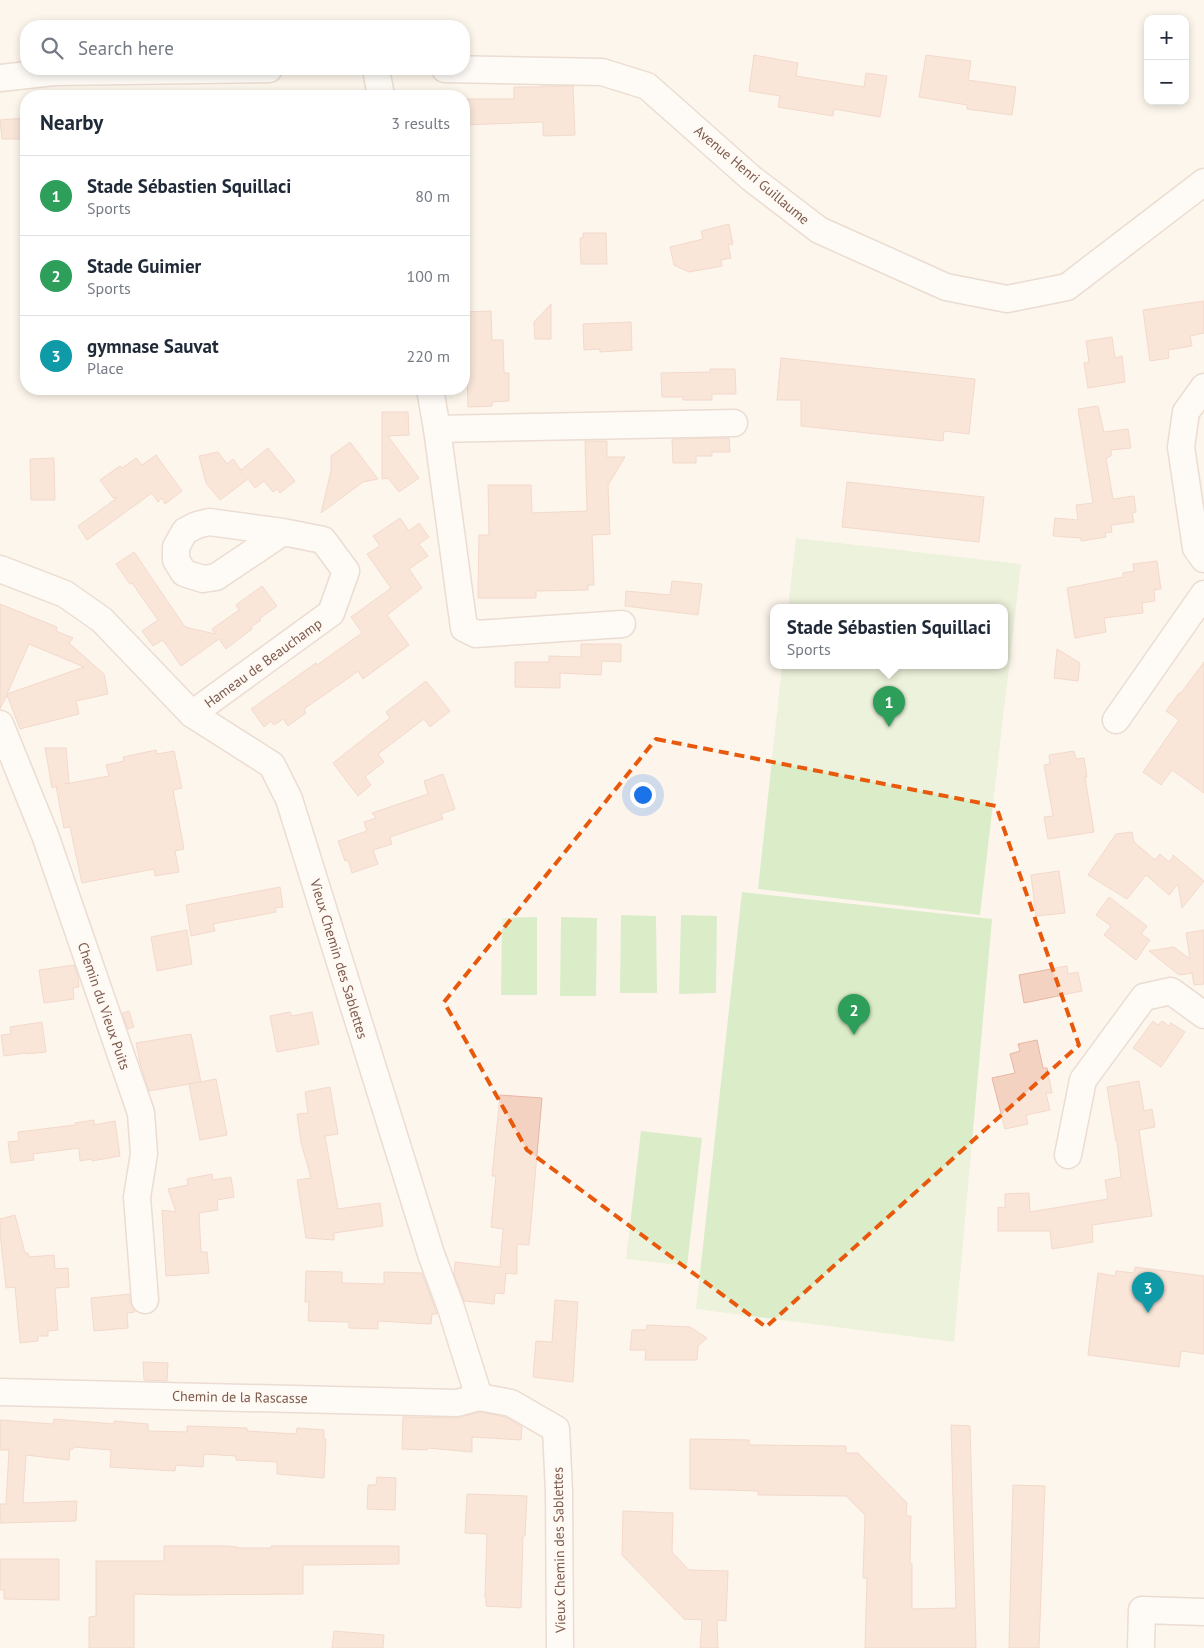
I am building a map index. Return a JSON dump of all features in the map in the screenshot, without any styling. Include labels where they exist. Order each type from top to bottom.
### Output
[{"type":"street","name":"Avenue Henri Guillaume","points":[[470,69],[602,72],[647,86],[751,178],[819,230],[946,287],[1007,299],[1067,287],[1204,182]]},
{"type":"street","points":[[0,78],[27,75]]},
{"type":"street","points":[[377,75],[380,90]]},
{"type":"street","points":[[1204,387],[1186,412],[1181,447],[1196,548],[1204,559]]},
{"type":"street","points":[[431,395],[464,628],[476,634],[622,624]]},
{"type":"street","points":[[436,429],[734,422]]},
{"type":"street","name":"Hameau de Beauchamp","points":[[192,714],[331,613],[346,571],[323,540],[284,532]]},
{"type":"street","name":"Vieux Chemin des Sablettes","points":[[0,569],[65,594],[102,620],[192,714],[272,765],[289,799],[431,1254],[451,1308],[479,1397],[511,1403],[556,1440],[559,1491],[560,1648]]},
{"type":"street","points":[[1116,720],[1204,594]]},
{"type":"street","name":"Chemin du Vieux Puits","points":[[0,724],[45,835],[141,1113],[144,1154],[137,1197],[145,1300]]},
{"type":"street","points":[[1068,1155],[1083,1080],[1144,997],[1171,991],[1204,1015]]},
{"type":"street","name":"Chemin de la Rascasse","points":[[0,1392],[457,1403],[479,1397]]},
{"type":"street","points":[[1141,1648],[1142,1610],[1204,1612]]},
{"type":"highlighted area","points":[[656,739],[996,806],[1079,1045],[766,1327],[527,1150],[444,1002]]},
{"type":"green space","points":[[796,538],[1021,564],[980,915],[758,889],[782,669],[1008,669],[1008,604],[788,604]]},
{"type":"green space","points":[[742,892],[992,919],[954,1342],[696,1309]]},
{"type":"green space","points":[[621,915],[656,916],[657,993],[620,993]]},
{"type":"green space","points":[[681,915],[717,916],[716,993],[679,994]]},
{"type":"green space","points":[[537,917],[537,995],[501,995],[502,918]]},
{"type":"green space","points":[[561,917],[597,918],[596,996],[560,996]]},
{"type":"green space","points":[[641,1131],[702,1138],[687,1266],[626,1259]]},
{"type":"building","points":[[754,55],[798,63],[796,76],[864,87],[866,73],[887,76],[880,117],[834,109],[833,116],[778,107],[780,96],[749,91]]},
{"type":"building","points":[[926,55],[971,61],[968,80],[1016,87],[1012,115],[967,109],[967,105],[919,97]]},
{"type":"building","points":[[573,86],[575,135],[543,136],[543,122],[470,125],[470,99],[514,99],[514,87]]},
{"type":"building","points":[[20,118],[20,139],[2,139],[0,120]]},
{"type":"building","points":[[729,224],[733,244],[728,245],[731,258],[721,260],[722,266],[689,272],[674,265],[670,247],[703,239],[701,231]]},
{"type":"building","points":[[583,233],[606,233],[607,264],[581,264],[580,238],[583,238]]},
{"type":"building","points":[[1204,301],[1204,333],[1190,336],[1192,346],[1168,350],[1169,358],[1150,361],[1143,310]]},
{"type":"building","points":[[551,304],[551,339],[535,339],[534,322]]},
{"type":"building","points":[[491,311],[492,340],[503,340],[504,373],[509,373],[509,401],[492,402],[492,406],[468,407],[468,395],[470,395],[470,312]]},
{"type":"building","points":[[631,322],[632,350],[600,352],[600,349],[584,350],[583,324]]},
{"type":"building","points":[[1112,337],[1115,358],[1122,356],[1125,382],[1088,388],[1084,363],[1089,362],[1086,341]]},
{"type":"building","points":[[781,358],[975,379],[969,434],[944,431],[943,441],[801,426],[801,400],[777,400]]},
{"type":"building","points":[[710,369],[735,369],[736,394],[712,394],[712,400],[683,400],[683,397],[662,397],[661,373],[710,372]]},
{"type":"building","points":[[1098,406],[1104,432],[1128,429],[1131,448],[1111,450],[1111,456],[1106,458],[1113,499],[1134,496],[1136,512],[1132,513],[1134,522],[1111,525],[1112,532],[1105,533],[1106,537],[1081,541],[1081,538],[1053,536],[1055,518],[1078,520],[1076,505],[1093,503],[1078,409]]},
{"type":"building","points":[[382,412],[408,412],[409,435],[388,436],[419,478],[399,492],[388,478],[382,479]]},
{"type":"building","points":[[729,438],[730,452],[712,452],[712,456],[696,456],[696,463],[673,463],[672,439]]},
{"type":"building","points":[[585,441],[607,441],[607,457],[625,457],[608,485],[610,534],[592,535],[594,585],[588,585],[588,590],[536,591],[536,598],[478,598],[479,535],[489,535],[488,485],[531,485],[532,513],[587,511]]},
{"type":"building","points":[[350,442],[378,479],[363,482],[321,513],[331,471],[331,456]]},
{"type":"building","points":[[268,448],[295,481],[280,493],[277,489],[273,492],[264,481],[255,488],[248,479],[220,500],[206,483],[199,456],[218,452],[227,464],[233,459],[241,470]]},
{"type":"building","points":[[156,455],[182,491],[165,504],[162,498],[158,502],[152,493],[87,540],[78,526],[117,498],[113,498],[100,480],[120,466],[122,468],[136,458],[142,465]]},
{"type":"building","points":[[54,458],[55,500],[31,500],[30,459]]},
{"type":"building","points":[[847,482],[984,497],[979,542],[842,527]]},
{"type":"building","points":[[400,518],[409,531],[419,523],[429,537],[419,544],[428,556],[409,569],[422,588],[387,615],[409,645],[363,679],[358,671],[304,709],[306,713],[288,726],[283,719],[274,725],[271,721],[264,727],[251,709],[362,633],[351,617],[391,588],[367,554],[380,546],[373,536]]},
{"type":"building","points":[[134,552],[185,627],[215,634],[212,629],[239,610],[236,605],[262,586],[277,606],[259,619],[261,620],[251,627],[252,629],[226,649],[219,639],[181,666],[163,640],[153,646],[142,631],[158,620],[116,564]]},
{"type":"building","points":[[1157,561],[1161,589],[1154,590],[1155,601],[1142,603],[1143,613],[1104,618],[1106,632],[1075,638],[1067,588],[1123,577],[1123,573],[1134,571],[1133,564]]},
{"type":"building","points":[[672,581],[702,584],[698,615],[625,606],[626,591],[670,595]]},
{"type":"building","points":[[0,604],[57,627],[56,631],[73,638],[69,643],[104,674],[108,694],[76,701],[79,714],[20,729],[7,695],[0,709]],"holes":[[[29,644],[84,667],[7,694]]]},
{"type":"building","points":[[581,644],[621,644],[621,662],[602,661],[601,675],[560,673],[560,688],[515,687],[515,662],[549,662],[549,656],[581,657]]},
{"type":"building","points":[[1057,649],[1080,663],[1078,681],[1054,678]]},
{"type":"building","points":[[1204,662],[1204,793],[1172,770],[1161,785],[1143,772],[1179,720],[1166,711]]},
{"type":"building","points":[[426,681],[450,711],[430,727],[424,719],[378,754],[384,762],[365,777],[371,785],[358,796],[333,763],[390,718],[386,712]]},
{"type":"building","points":[[45,748],[66,748],[69,783],[65,784],[109,776],[106,765],[124,761],[123,757],[156,750],[157,754],[174,751],[182,788],[173,790],[184,849],[175,851],[179,872],[155,876],[154,869],[82,883],[70,827],[64,828],[56,786],[52,788]]},
{"type":"building","points":[[1074,751],[1076,759],[1084,758],[1087,777],[1085,777],[1094,832],[1048,839],[1044,817],[1053,816],[1044,765],[1050,764],[1049,755]]},
{"type":"building","points":[[443,774],[455,809],[441,814],[443,819],[390,837],[392,844],[373,850],[378,864],[352,873],[348,860],[345,861],[338,841],[367,831],[364,822],[376,818],[372,813],[428,794],[424,781]]},
{"type":"building","points":[[1132,832],[1134,842],[1155,860],[1160,854],[1169,862],[1173,855],[1204,881],[1182,908],[1178,884],[1169,895],[1146,875],[1127,899],[1088,875],[1116,834]]},
{"type":"building","points":[[1059,871],[1065,913],[1036,916],[1031,875]]},
{"type":"building","points":[[280,887],[283,907],[275,908],[276,912],[213,924],[215,931],[191,936],[186,905]]},
{"type":"building","points":[[1109,897],[1147,926],[1141,934],[1150,940],[1136,960],[1104,935],[1111,926],[1096,915]]},
{"type":"building","points":[[187,930],[192,964],[157,971],[151,937]]},
{"type":"building","points":[[1204,930],[1204,984],[1194,985],[1192,973],[1179,975],[1149,951],[1174,947],[1190,959],[1186,933]]},
{"type":"building","points":[[74,965],[79,987],[73,988],[74,999],[44,1003],[39,970]]},
{"type":"building","points":[[1067,966],[1068,974],[1078,972],[1082,991],[1024,1003],[1019,975]]},
{"type":"building","points":[[129,1011],[134,1027],[128,1029],[122,1013]]},
{"type":"building","points":[[290,1012],[292,1016],[312,1012],[319,1044],[277,1052],[270,1016]]},
{"type":"building","points":[[1153,1021],[1158,1025],[1162,1021],[1169,1026],[1171,1023],[1185,1032],[1161,1067],[1133,1048]]},
{"type":"building","points":[[42,1022],[46,1052],[4,1056],[1,1035],[11,1034],[10,1027]]},
{"type":"building","points":[[191,1034],[201,1082],[149,1091],[136,1043]]},
{"type":"building","points":[[1037,1040],[1043,1068],[1047,1068],[1052,1093],[1046,1093],[1050,1110],[1026,1115],[1028,1124],[1005,1129],[992,1078],[1015,1073],[1010,1054],[1020,1051],[1018,1044]]},
{"type":"building","points":[[216,1079],[227,1135],[200,1140],[189,1084]]},
{"type":"building","points":[[1139,1081],[1144,1111],[1152,1109],[1155,1127],[1139,1130],[1152,1216],[1092,1225],[1093,1242],[1052,1249],[1050,1231],[998,1231],[998,1207],[1005,1208],[1005,1194],[1029,1193],[1030,1212],[1108,1199],[1105,1180],[1121,1177],[1117,1141],[1107,1087]]},
{"type":"building","points":[[330,1087],[338,1134],[325,1136],[338,1209],[380,1203],[383,1226],[334,1233],[334,1240],[306,1238],[297,1180],[311,1178],[301,1142],[297,1114],[308,1113],[305,1092]]},
{"type":"building","points":[[500,1095],[542,1098],[529,1245],[517,1244],[517,1274],[506,1273],[504,1294],[495,1293],[494,1304],[464,1301],[454,1274],[455,1262],[500,1267],[503,1229],[491,1227],[496,1176],[492,1176]]},
{"type":"building","points":[[94,1120],[94,1125],[115,1121],[120,1156],[80,1161],[79,1148],[33,1154],[34,1160],[11,1163],[8,1142],[19,1141],[18,1132],[75,1125],[75,1123]]},
{"type":"building","points":[[212,1174],[213,1180],[231,1177],[234,1197],[217,1200],[218,1210],[199,1213],[201,1252],[207,1252],[209,1273],[166,1276],[162,1210],[176,1212],[168,1189],[188,1185],[187,1179]]},
{"type":"building","points":[[15,1215],[25,1253],[28,1253],[29,1257],[54,1255],[55,1269],[68,1268],[69,1287],[55,1288],[58,1330],[48,1331],[48,1336],[38,1336],[38,1341],[20,1343],[15,1287],[6,1288],[0,1233],[0,1219]]},
{"type":"building","points":[[1135,1267],[1204,1276],[1204,1354],[1181,1351],[1179,1367],[1088,1355],[1098,1273],[1115,1276],[1116,1271],[1134,1273]]},
{"type":"building","points":[[306,1271],[342,1272],[342,1283],[384,1284],[384,1272],[422,1273],[437,1314],[432,1314],[431,1324],[378,1321],[378,1329],[349,1328],[349,1322],[308,1321],[309,1302],[305,1302]]},
{"type":"building","points":[[130,1294],[130,1302],[135,1312],[127,1313],[128,1328],[94,1331],[91,1298]]},
{"type":"building","points":[[555,1300],[578,1302],[573,1382],[533,1377],[536,1341],[552,1342]]},
{"type":"building","points":[[647,1325],[690,1327],[707,1338],[698,1346],[697,1360],[645,1360],[646,1350],[630,1350],[632,1330],[646,1330]]},
{"type":"building","points":[[143,1362],[168,1363],[167,1381],[144,1380]]},
{"type":"building","points":[[480,1412],[506,1417],[522,1427],[521,1440],[472,1437],[472,1452],[427,1448],[427,1450],[402,1449],[403,1417],[457,1418]]},
{"type":"building","points":[[54,1419],[114,1424],[114,1421],[148,1424],[148,1431],[187,1432],[187,1426],[247,1428],[247,1431],[296,1434],[297,1428],[324,1430],[324,1439],[326,1439],[324,1478],[277,1474],[277,1462],[236,1460],[236,1456],[204,1454],[203,1467],[176,1465],[175,1471],[110,1467],[111,1450],[74,1447],[70,1449],[69,1460],[26,1455],[23,1503],[77,1501],[76,1521],[0,1523],[0,1504],[6,1504],[9,1450],[0,1450],[0,1420],[53,1424]]},
{"type":"building","points":[[951,1425],[970,1426],[976,1648],[865,1648],[867,1578],[863,1578],[865,1515],[846,1496],[758,1495],[758,1491],[690,1489],[690,1439],[749,1440],[749,1445],[846,1446],[846,1453],[858,1453],[907,1503],[906,1516],[911,1516],[910,1563],[912,1564],[912,1609],[956,1608]]},
{"type":"building","points":[[377,1477],[396,1478],[395,1510],[367,1509],[368,1485],[376,1485]]},
{"type":"building","points":[[1013,1485],[1045,1486],[1039,1648],[1009,1648]]},
{"type":"building","points":[[467,1494],[527,1496],[525,1536],[523,1536],[521,1608],[486,1606],[487,1534],[465,1533]]},
{"type":"building","points":[[623,1511],[673,1513],[672,1552],[689,1570],[728,1571],[726,1621],[717,1620],[718,1648],[700,1648],[702,1620],[684,1619],[622,1555]]},
{"type":"building","points":[[164,1546],[271,1548],[271,1546],[399,1546],[399,1564],[303,1565],[303,1594],[134,1594],[134,1648],[89,1648],[89,1617],[96,1616],[96,1561],[164,1561]]},
{"type":"building","points":[[0,1559],[59,1559],[59,1600],[4,1599],[4,1590],[0,1590]]},
{"type":"building","points":[[334,1631],[384,1635],[383,1648],[332,1648]]},
{"type":"place","name":"Stade Sébastien Squillaci","points":[[889,727]]},
{"type":"place","name":"Stade Guimier","points":[[854,1035]]},
{"type":"place","name":"gymnase Sauvat","points":[[1148,1313]]}]
